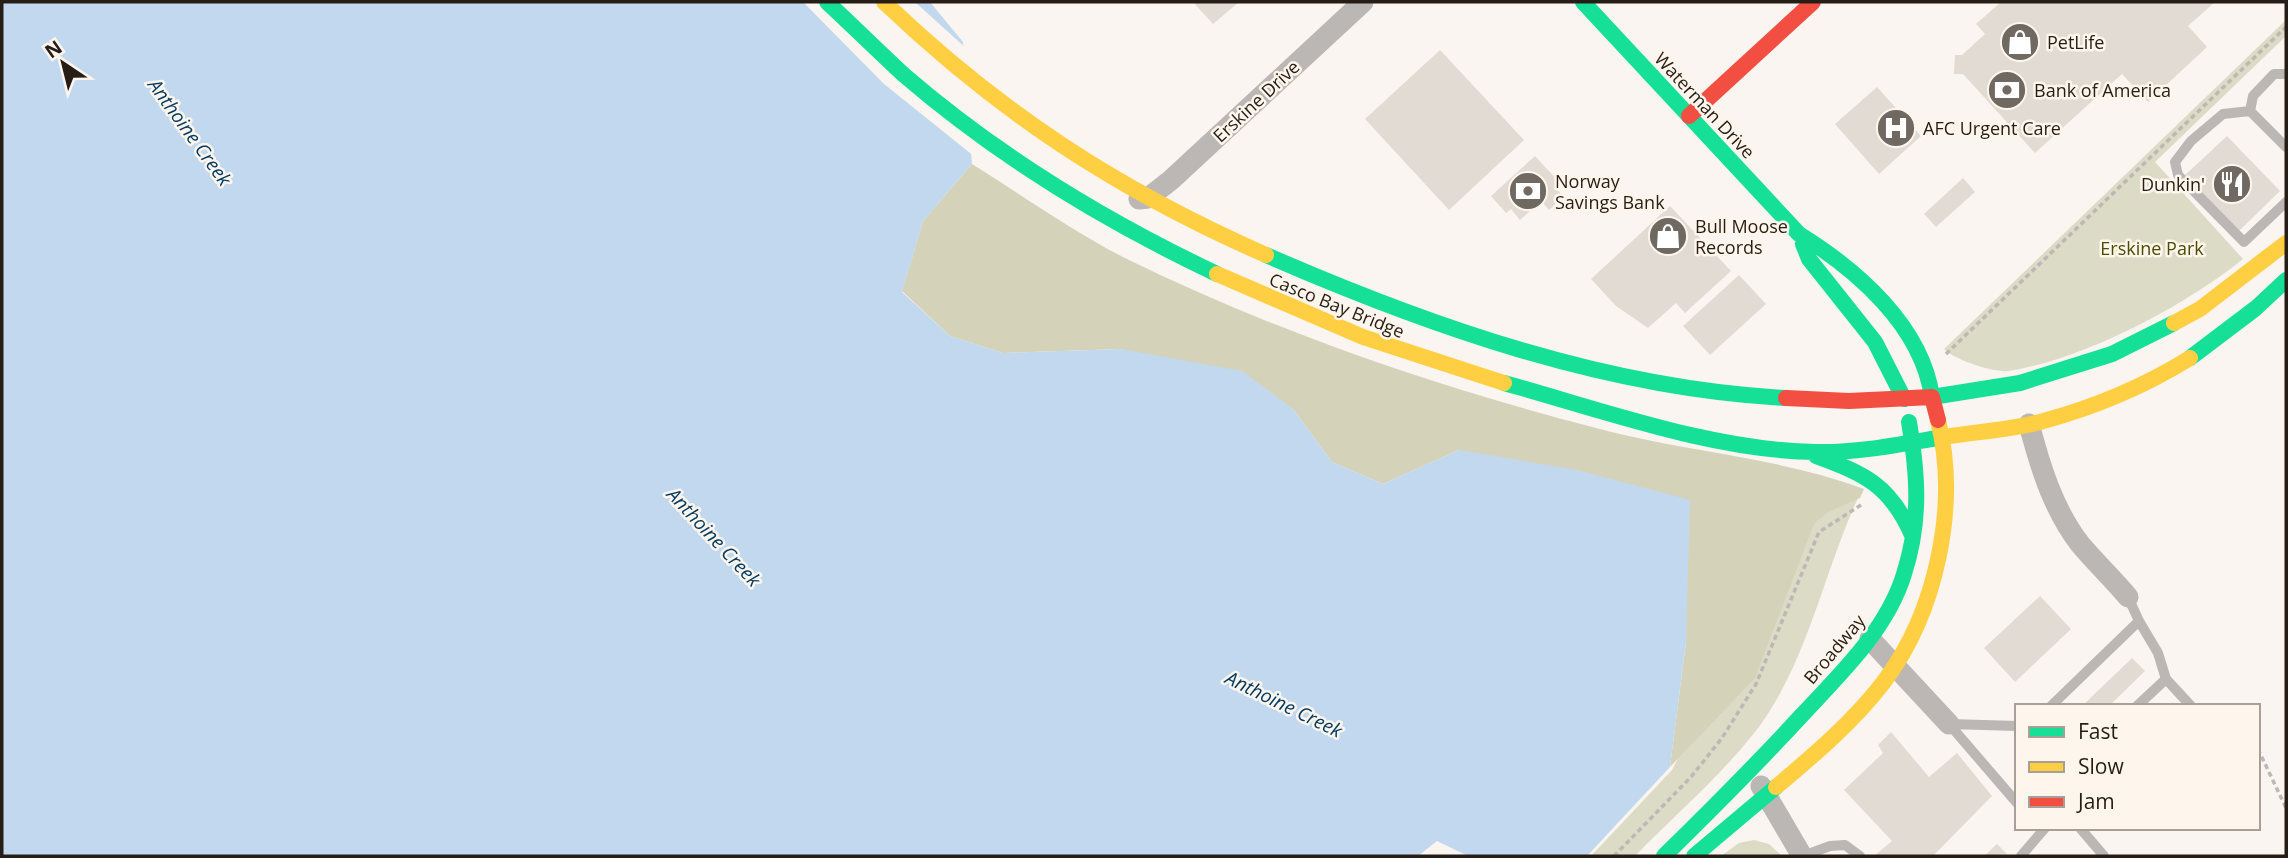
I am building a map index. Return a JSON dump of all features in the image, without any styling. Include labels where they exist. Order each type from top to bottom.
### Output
[{"type":"main road","name":"Casco Bay Bridge","points":[[827,2],[865,41],[961,122],[1068,197],[1180,258],[1255,293],[1426,360],[1686,434],[1804,452],[1857,450],[1912,442]]},
{"type":"main road","name":"Casco Bay Bridge","points":[[884,2],[984,91],[1090,165],[1221,235],[1315,275],[1467,331],[1543,353],[1667,382],[1767,398],[1823,402],[1904,399]]},
{"type":"main road","name":"Waterman Drive","points":[[1583,2],[1799,234],[1827,249],[1883,304],[1924,359],[1943,437]]},
{"type":"main road","points":[[1689,116],[1813,2]]},
{"type":"main road","name":"Waterman Drive","points":[[1799,234],[1809,259],[1874,336],[1892,367],[1904,399],[1912,442]]},
{"type":"main road","points":[[1904,399],[2020,383],[2112,354],[2200,309],[2286,243]]},
{"type":"main road","points":[[1912,442],[2029,424],[2071,413],[2159,376],[2198,351],[2286,280]]},
{"type":"main road","points":[[1694,856],[1839,729],[1881,685],[1895,666],[1940,561],[1949,484],[1943,437]]},
{"type":"main road","name":"Broadway","points":[[1664,856],[1751,770],[1870,639],[1889,608],[1904,574],[1912,535],[1918,480],[1912,442]]},
{"type":"main road","points":[[1804,452],[1880,483],[1902,508],[1912,535]]},
{"type":"street","name":"Erskine Drive","points":[[1148,198],[1363,2]]},
{"type":"street","points":[[1068,197],[1111,203],[1148,198]]},
{"type":"street","points":[[2029,424],[2050,492],[2062,514],[2080,543],[2129,597]]},
{"type":"street","points":[[1870,639],[1949,724]]},
{"type":"street","points":[[1751,770],[1802,856]]},
{"type":"lane","points":[[2249,111],[2253,96],[2274,74],[2286,74]]},
{"type":"lane","points":[[2249,111],[2286,147]]},
{"type":"lane","points":[[2249,111],[2223,114],[2191,141],[2175,162],[2178,175],[2260,262]]},
{"type":"lane","points":[[2244,242],[2286,202]]},
{"type":"lane","points":[[2129,597],[2139,621],[2158,653],[2166,679],[2189,704]]},
{"type":"lane","points":[[2053,704],[2139,621]]},
{"type":"lane","points":[[2139,704],[2166,679]]},
{"type":"lane","points":[[1949,724],[2015,726]]},
{"type":"lane","points":[[1949,724],[2015,801]]},
{"type":"lane","points":[[2021,856],[2041,830]]},
{"type":"lane","points":[[2081,830],[2097,855]]},
{"type":"lane","points":[[1802,856],[1845,845],[1851,846],[1860,856]]},
{"type":"path","points":[[1942,355],[2286,27]]},
{"type":"path","points":[[1614,856],[1722,738],[1756,684],[1819,532],[1866,502]]},
{"type":"path","points":[[2260,753],[2286,808]]},
{"type":"green space","name":"Erskine Park","points":[[2286,20],[2286,36],[2155,162],[2243,259],[2192,295],[2132,328],[2100,343],[2037,365],[2008,371],[1993,370],[1965,361],[1944,349]]},
{"type":"green space","points":[[972,164],[1066,225],[1125,258],[1240,310],[1356,355],[1535,412],[1629,436],[1799,469],[1864,489],[1860,498],[1828,512],[1814,524],[1755,678],[1670,767],[1686,642],[1459,450],[1383,484],[1332,462],[1293,409],[1121,349],[1003,353],[950,336],[902,291],[923,221]]},
{"type":"green space","points":[[1812,496],[1858,498],[1800,653],[1770,711],[1723,768],[1635,856],[1591,856],[1672,770]]},
{"type":"green space","points":[[1754,840],[1769,844],[1782,856],[1721,856],[1739,843]]},
{"type":"water","name":"Anthoine Creek","points":[[2,2],[930,2],[963,42],[972,164],[923,221],[902,292],[950,336],[1003,353],[1121,349],[1242,371],[1293,409],[1332,462],[1383,484],[1459,450],[1577,470],[1690,500],[1686,642],[1670,767],[1587,856],[1468,856],[1437,841],[1418,856],[2,856]]},
{"type":"pier","points":[[803,2],[915,2],[967,49],[975,157],[884,84]]},
{"type":"building","points":[[1193,2],[1239,2],[1213,24]]},
{"type":"building","points":[[2001,2],[2215,2],[2188,26],[2207,47],[2148,102],[2122,74],[2035,153],[1963,74],[1954,74],[1955,55],[1962,55],[1985,34],[1976,24]]},
{"type":"building","points":[[1440,50],[1524,140],[1449,210],[1365,119]]},
{"type":"building","points":[[1877,87],[1921,136],[1879,174],[1835,124]]},
{"type":"building","name":"Dunkin'","points":[[2227,136],[2280,191],[2238,232],[2184,176]]},
{"type":"building","name":"Norway Savings Bank","points":[[1535,156],[1560,183],[1554,186],[1564,197],[1549,210],[1541,201],[1520,220],[1511,209],[1506,213],[1491,196]]},
{"type":"building","points":[[1963,178],[1975,192],[1936,227],[1924,214]]},
{"type":"building","name":"Bull Moose Records","points":[[1670,206],[1731,271],[1685,313],[1676,303],[1648,328],[1616,306],[1591,279]]},
{"type":"building","points":[[1739,275],[1766,304],[1710,355],[1683,326]]},
{"type":"building","points":[[2040,596],[2071,629],[2015,682],[1984,648]]},
{"type":"building","points":[[2132,658],[2145,671],[2111,704],[2084,704]]},
{"type":"building","points":[[1891,732],[1929,777],[1957,753],[1992,796],[1933,856],[1874,856],[1892,841],[1844,790],[1883,753],[1878,745]]},
{"type":"building","points":[[1997,844],[2007,854],[1984,856]]},
{"type":"traffic: fast","points":[[827,2],[904,75],[1015,160],[1134,232],[1217,274]]},
{"type":"traffic: fast","points":[[1583,2],[1799,234],[1843,265],[1884,302],[1915,347],[1926,371],[1932,397],[2020,383],[2112,354],[2174,323]]},
{"type":"traffic: fast","points":[[1803,244],[1809,259],[1875,342],[1904,399]]},
{"type":"traffic: fast","points":[[1266,255],[1391,306],[1520,350],[1652,382],[1786,398]]},
{"type":"traffic: fast","points":[[2190,358],[2256,308],[2286,280]]},
{"type":"traffic: fast","points":[[1504,383],[1698,437],[1777,450],[1848,451],[1943,437]]},
{"type":"traffic: fast","points":[[1664,856],[1832,684],[1861,650],[1886,614],[1904,574],[1913,535],[1916,480],[1909,422]]},
{"type":"traffic: fast","points":[[1816,456],[1849,469],[1885,493],[1895,504],[1912,535]]},
{"type":"traffic: fast","points":[[1694,856],[1776,787]]},
{"type":"traffic: slow","points":[[884,2],[972,79],[1063,146],[1160,204],[1266,255]]},
{"type":"traffic: slow","points":[[2174,323],[2200,309],[2286,243]]},
{"type":"traffic: slow","points":[[1217,274],[1363,337],[1504,383]]},
{"type":"traffic: slow","points":[[1943,437],[2016,427],[2060,416],[2136,387],[2190,358]]},
{"type":"traffic: slow","points":[[1776,787],[1833,738],[1859,711],[1902,655],[1917,624],[1930,591],[1944,522],[1946,487],[1938,420]]},
{"type":"traffic: jam","points":[[1689,116],[1813,2]]},
{"type":"traffic: jam","points":[[1786,398],[1849,401],[1932,397],[1938,420]]},
{"type":"place","name":"PetLife","points":[[2020,42]]},
{"type":"place","name":"Bank of America","points":[[2007,90]]},
{"type":"place","name":"AFC Urgent Care","points":[[1896,128]]},
{"type":"place","name":"Dunkin'","points":[[2232,184]]},
{"type":"place","name":"Norway Savings Bank","points":[[1528,191]]},
{"type":"place","name":"Bull Moose Records","points":[[1668,236]]}]
